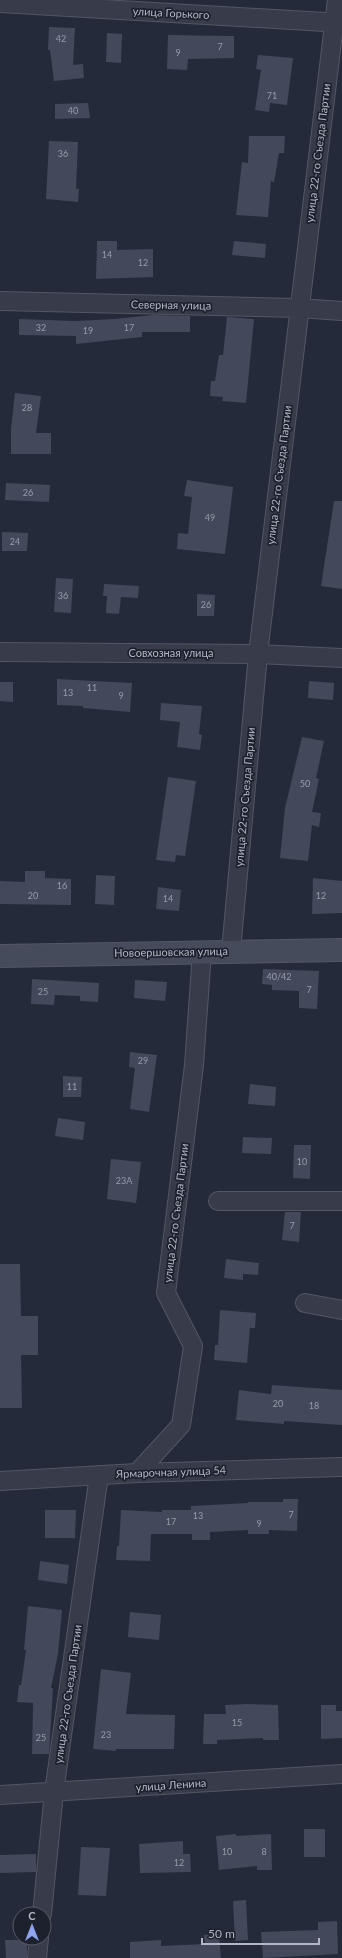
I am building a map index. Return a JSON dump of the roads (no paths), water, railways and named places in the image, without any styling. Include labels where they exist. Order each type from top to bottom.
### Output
[{"type":"main road","name":"Новоершовская улица","points":[[0,956],[342,950]]},
{"type":"street","name":"улица 22-го Съезда Партии","points":[[231,951],[258,654],[299,308],[338,23],[337,0]]},
{"type":"street","name":"улица Горького","points":[[0,3],[338,23]]},
{"type":"street","name":"Северная улица","points":[[0,301],[299,308],[342,311]]},
{"type":"street","name":"Совхозная улица","points":[[0,652],[258,654],[342,658]]},
{"type":"street","name":"улица 22-го Съезда Партии","points":[[137,1473],[181,1425],[193,1346],[166,1293],[194,1065],[202,952]]},
{"type":"street","points":[[218,1201],[342,1201]]},
{"type":"street","points":[[304,1303],[342,1310]]},
{"type":"street","name":"Ярмарочная улица 54","points":[[0,1481],[137,1473],[342,1467]]},
{"type":"street","name":"улица 22-го Съезда Партии","points":[[43,1906],[54,1792],[99,1475]]},
{"type":"street","name":"улица Ленина","points":[[0,1795],[342,1774]]},
{"type":"street","points":[[37,1958],[38,1946]]}]
